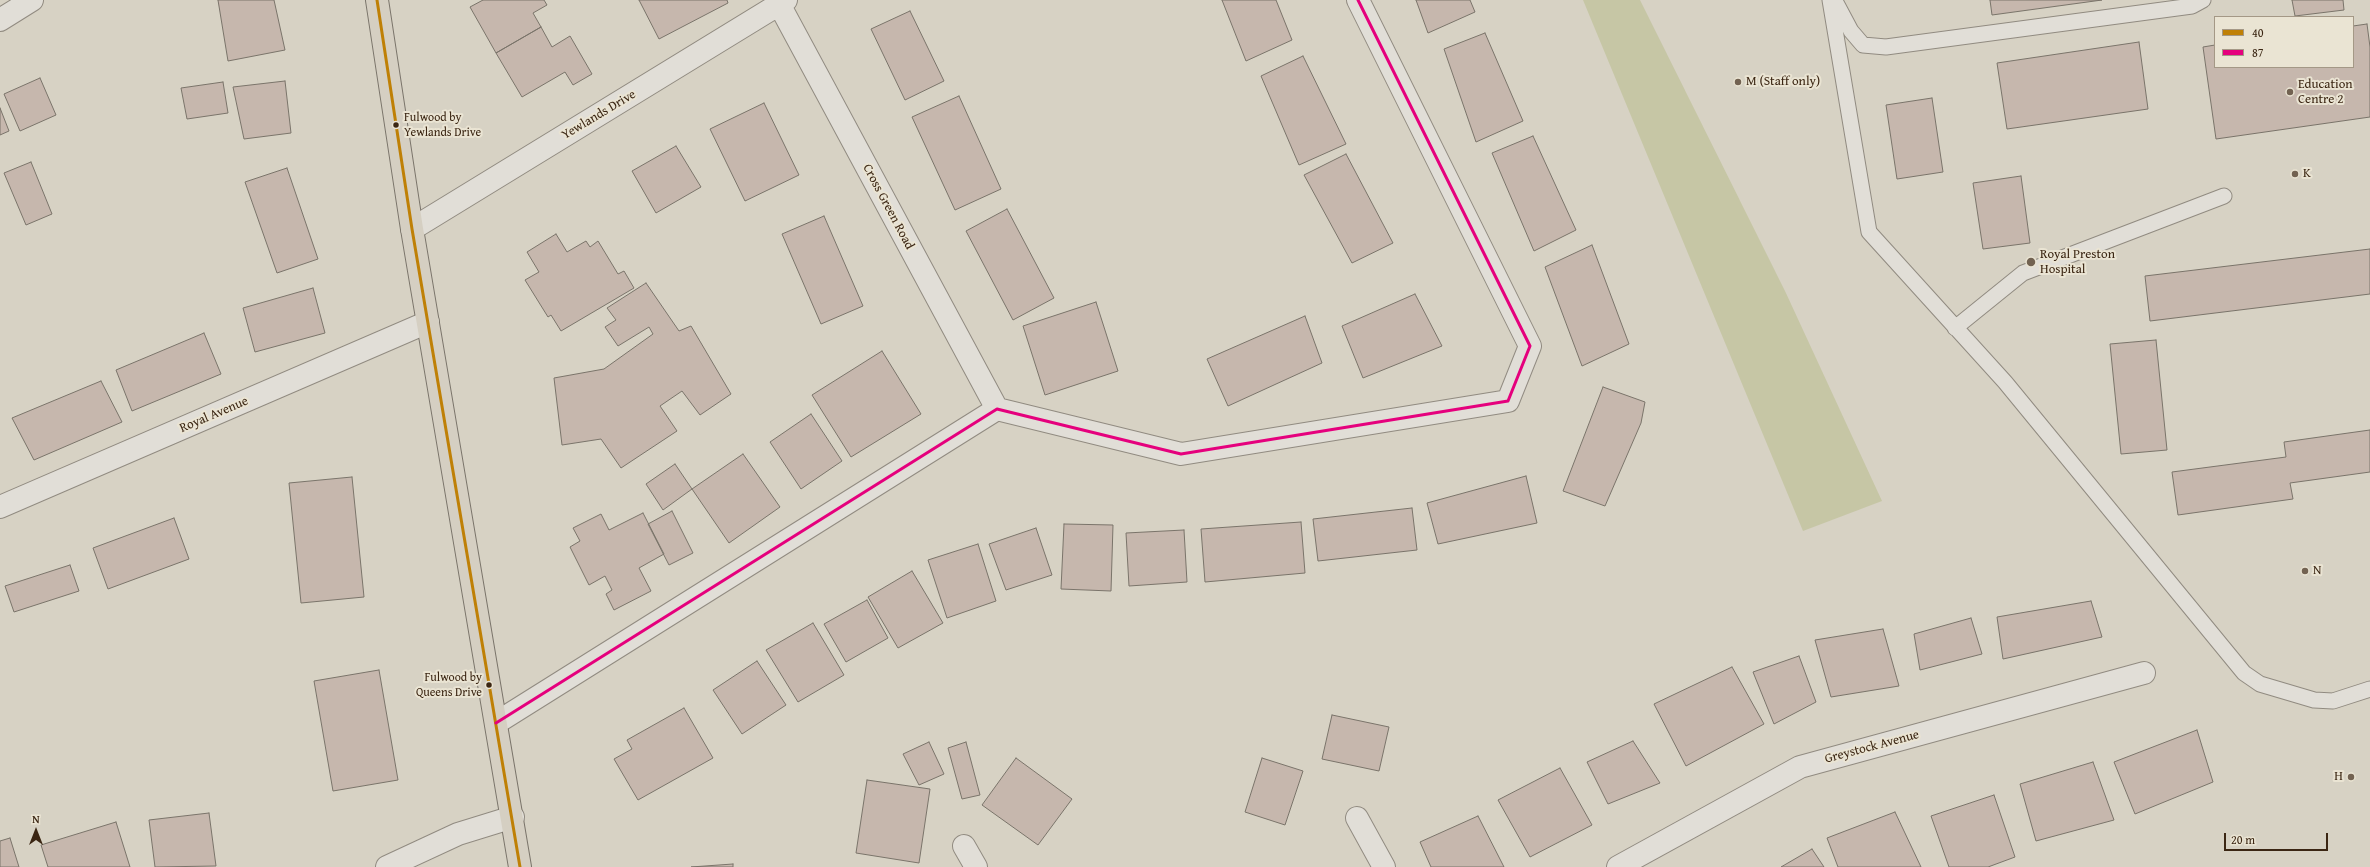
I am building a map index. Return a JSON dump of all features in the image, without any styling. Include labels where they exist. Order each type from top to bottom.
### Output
[{"type":"highway","points":[[377,0],[412,229],[513,817],[520,867]]},
{"type":"street","points":[[0,20],[32,0]]},
{"type":"street","points":[[496,723],[997,409],[1181,454],[1508,401],[1530,346],[1358,0]]},
{"type":"street","name":"Yewlands Drive","points":[[412,229],[783,2]]},
{"type":"street","name":"Cross Green Road","points":[[783,2],[997,409]]},
{"type":"street","name":"Royal Avenue","points":[[0,507],[428,322]]},
{"type":"street","name":"Greystock Avenue","points":[[1618,867],[1800,767],[2144,673]]},
{"type":"street","points":[[387,867],[458,834],[513,817]]},
{"type":"street","points":[[1357,818],[1384,867]]},
{"type":"street","points":[[964,846],[976,867]]},
{"type":"lane","points":[[1830,0],[1869,232],[2005,382],[2244,673],[2260,684],[2314,700],[2333,701],[2370,689]]},
{"type":"lane","points":[[1835,0],[1851,31],[1863,45],[1886,47],[2192,6],[2203,0]]},
{"type":"lane","points":[[1955,328],[2023,273],[2224,196]]},
{"type":"green space","points":[[1583,0],[1640,0],[1785,291],[1882,501],[1803,531]]},
{"type":"building","points":[[218,0],[274,0],[285,50],[228,61]]},
{"type":"building","points":[[483,0],[544,0],[547,5],[533,13],[541,27],[496,53],[470,7]]},
{"type":"building","points":[[639,0],[727,0],[728,3],[659,39]]},
{"type":"building","points":[[1222,0],[1276,0],[1292,40],[1246,61]]},
{"type":"building","points":[[1416,0],[1470,0],[1475,12],[1428,33]]},
{"type":"building","points":[[1990,0],[2102,0],[1992,15]]},
{"type":"building","points":[[2292,0],[2343,0],[2344,10],[2295,16]]},
{"type":"building","points":[[910,11],[944,81],[905,100],[871,29]]},
{"type":"building","name":"Education Centre 2","points":[[2367,24],[2370,47],[2370,117],[2216,139],[2203,47],[2214,45],[2214,68],[2354,68],[2354,26]]},
{"type":"building","points":[[541,27],[552,47],[570,36],[592,74],[573,85],[565,72],[522,97],[496,53]]},
{"type":"building","points":[[1485,33],[1523,121],[1476,142],[1444,49]]},
{"type":"building","points":[[2139,42],[2148,109],[2007,129],[1997,63]]},
{"type":"building","points":[[1303,56],[1346,144],[1299,165],[1261,76]]},
{"type":"building","points":[[40,78],[56,115],[20,131],[4,94]]},
{"type":"building","points":[[285,81],[291,133],[244,139],[233,87]]},
{"type":"building","points":[[223,82],[228,113],[187,119],[181,88]]},
{"type":"building","points":[[959,96],[1001,189],[955,210],[912,117]]},
{"type":"building","points":[[1932,98],[1943,172],[1897,179],[1886,105]]},
{"type":"building","points":[[764,103],[799,175],[745,201],[710,129]]},
{"type":"building","points":[[0,108],[9,131],[0,135]]},
{"type":"building","points":[[1533,136],[1576,230],[1534,251],[1492,153]]},
{"type":"building","points":[[676,146],[701,187],[656,213],[632,171]]},
{"type":"building","points":[[1346,154],[1393,243],[1352,263],[1304,175]]},
{"type":"building","points":[[31,162],[52,214],[26,225],[4,173]]},
{"type":"building","points":[[287,168],[318,259],[277,273],[245,182]]},
{"type":"building","points":[[2021,176],[2030,243],[1983,249],[1973,183]]},
{"type":"building","points":[[1007,209],[1054,298],[1013,320],[966,231]]},
{"type":"building","points":[[824,216],[863,306],[821,324],[782,234]]},
{"type":"building","points":[[556,234],[567,252],[586,241],[590,247],[598,241],[618,274],[624,271],[634,288],[561,331],[551,315],[548,317],[525,280],[539,272],[527,252]]},
{"type":"building","points":[[1592,245],[1629,344],[1582,366],[1545,267]]},
{"type":"building","points":[[2370,249],[2370,294],[2150,321],[2145,276]]},
{"type":"building","points":[[646,283],[679,331],[691,326],[731,394],[700,415],[682,391],[660,406],[677,431],[621,468],[601,439],[562,445],[554,378],[604,369],[653,334],[649,327],[618,346],[605,327],[616,320],[607,308]]},
{"type":"building","points":[[313,288],[325,333],[255,352],[243,308]]},
{"type":"building","points":[[1415,294],[1442,346],[1363,378],[1342,326]]},
{"type":"building","points":[[1096,302],[1118,371],[1045,395],[1023,326]]},
{"type":"building","points":[[1305,316],[1322,363],[1228,406],[1207,359]]},
{"type":"building","points":[[204,333],[221,374],[132,411],[116,370]]},
{"type":"building","points":[[2156,340],[2167,450],[2121,454],[2110,344]]},
{"type":"building","points":[[882,351],[921,414],[851,457],[812,395]]},
{"type":"building","points":[[101,381],[122,422],[34,460],[12,418]]},
{"type":"building","points":[[1603,387],[1645,402],[1641,423],[1605,506],[1563,491]]},
{"type":"building","points":[[811,414],[842,461],[801,489],[770,442]]},
{"type":"building","points":[[2370,430],[2370,472],[2290,483],[2293,499],[2178,515],[2172,472],[2286,457],[2284,442]]},
{"type":"building","points":[[743,454],[780,507],[729,543],[692,489]]},
{"type":"building","points":[[675,464],[692,489],[663,510],[646,484]]},
{"type":"building","points":[[1526,476],[1537,523],[1438,544],[1427,503]]},
{"type":"building","points":[[352,477],[364,597],[301,603],[289,483]]},
{"type":"building","points":[[1412,508],[1417,550],[1318,561],[1313,519]]},
{"type":"building","points":[[672,511],[693,553],[669,565],[648,524]]},
{"type":"building","points":[[643,513],[664,554],[639,568],[651,591],[614,610],[606,594],[612,590],[605,576],[589,585],[570,547],[580,541],[573,528],[601,514],[609,530]]},
{"type":"building","points":[[174,518],[189,559],[108,589],[93,548]]},
{"type":"building","points":[[1301,522],[1305,573],[1205,582],[1201,529]]},
{"type":"building","points":[[1064,524],[1113,525],[1111,591],[1061,589]]},
{"type":"building","points":[[1036,528],[1052,575],[1006,590],[989,544]]},
{"type":"building","points":[[1184,530],[1187,582],[1129,586],[1126,533]]},
{"type":"building","points":[[978,544],[996,601],[947,618],[928,560]]},
{"type":"building","points":[[70,565],[79,591],[14,612],[5,586]]},
{"type":"building","points":[[912,571],[943,623],[898,648],[868,597]]},
{"type":"building","points":[[867,600],[888,638],[846,662],[824,624]]},
{"type":"building","points":[[2091,601],[2102,637],[2003,659],[1997,617]]},
{"type":"building","points":[[1971,618],[1982,654],[1920,670],[1914,634]]},
{"type":"building","points":[[813,623],[844,675],[798,702],[766,650]]},
{"type":"building","points":[[1883,629],[1899,686],[1831,697],[1815,640]]},
{"type":"building","points":[[1799,656],[1816,702],[1774,724],[1753,672]]},
{"type":"building","points":[[757,661],[786,705],[742,734],[713,690]]},
{"type":"building","points":[[1732,667],[1764,724],[1686,766],[1654,704]]},
{"type":"building","points":[[379,670],[398,780],[333,791],[314,681]]},
{"type":"building","points":[[684,708],[713,758],[638,800],[614,759],[632,749],[627,740]]},
{"type":"building","points":[[1332,715],[1389,727],[1379,771],[1322,759]]},
{"type":"building","points":[[2197,730],[2213,782],[2135,814],[2114,762]]},
{"type":"building","points":[[1633,741],[1660,783],[1608,804],[1587,762]]},
{"type":"building","points":[[929,742],[944,774],[919,785],[903,754]]},
{"type":"building","points":[[966,742],[980,795],[962,799],[948,748]]},
{"type":"building","points":[[1016,758],[1072,799],[1038,845],[982,805]]},
{"type":"building","points":[[1262,758],[1303,771],[1285,825],[1245,812]]},
{"type":"building","points":[[2093,762],[2114,820],[2036,841],[2020,784]]},
{"type":"building","points":[[1560,768],[1592,825],[1530,857],[1498,800]]},
{"type":"building","points":[[867,780],[930,789],[919,863],[856,853]]},
{"type":"building","points":[[1994,795],[2015,857],[1988,867],[1949,867],[1931,816]]},
{"type":"building","points":[[1895,812],[1921,867],[1838,867],[1827,838]]},
{"type":"building","points":[[209,813],[216,866],[155,867],[149,820]]},
{"type":"building","points":[[1478,816],[1504,867],[1431,867],[1420,842]]},
{"type":"building","points":[[116,822],[130,867],[48,867],[41,845]]},
{"type":"building","points":[[10,838],[19,867],[0,867],[0,841]]},
{"type":"building","points":[[1812,849],[1824,867],[1781,867]]},
{"type":"building","points":[[733,864],[733,867],[691,867]]},
{"type":"transit line","name":"40","points":[[377,0],[412,229],[520,867]]},
{"type":"transit line","name":"87","points":[[496,723],[997,409],[1181,454],[1508,401],[1530,346],[1358,0]]},
{"type":"place","name":"M (Staff only)","points":[[1738,82]]},
{"type":"place","name":"Education Centre 2","points":[[2290,92]]},
{"type":"place","name":"Fulwood by Yewlands Drive","points":[[396,125]]},
{"type":"place","name":"K","points":[[2295,174]]},
{"type":"place","name":"Royal Preston Hospital","points":[[2031,262]]},
{"type":"place","name":"N","points":[[2305,571]]},
{"type":"place","name":"Fulwood by Queens Drive","points":[[489,685]]},
{"type":"place","name":"H","points":[[2351,777]]}]
